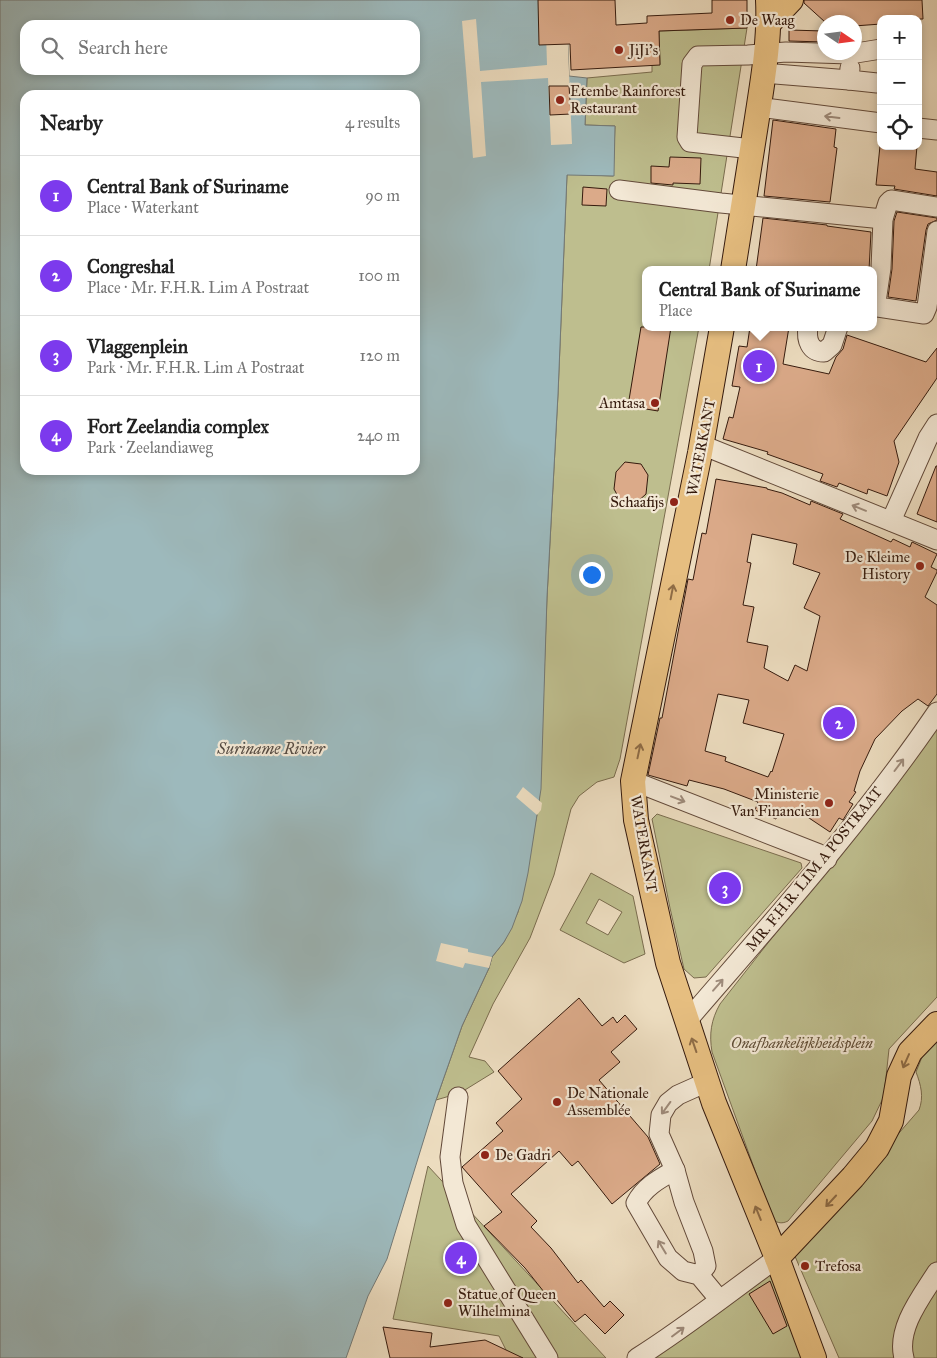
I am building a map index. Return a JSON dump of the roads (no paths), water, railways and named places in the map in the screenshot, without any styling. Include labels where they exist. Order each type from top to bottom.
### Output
[{"type":"main road","points":[[733,266],[744,205],[758,107],[769,11],[792,0]]},
{"type":"main road","name":"WATERKANT","points":[[721,331],[702,445],[649,711],[633,781],[636,820],[668,964],[686,1022],[714,1103],[777,1258],[814,1358]]},
{"type":"main road","points":[[777,1258],[853,1177],[877,1148],[890,1121],[899,1076],[910,1052],[937,1024]]},
{"type":"street","points":[[862,52],[877,50]]},
{"type":"street","points":[[764,64],[786,52],[817,53]]},
{"type":"street","points":[[752,149],[690,142],[687,137],[692,64],[698,56],[764,64],[849,80],[877,82]]},
{"type":"street","points":[[849,80],[850,60]]},
{"type":"street","points":[[758,107],[877,122]]},
{"type":"street","points":[[922,128],[937,130]]},
{"type":"street","points":[[619,190],[883,219]]},
{"type":"street","points":[[877,295],[881,268],[883,219],[888,202],[891,200],[937,207]]},
{"type":"street","points":[[877,304],[878,307],[924,314],[927,307],[937,231]]},
{"type":"street","points":[[808,331],[808,342],[812,349],[818,352],[824,352],[832,345],[837,331]]},
{"type":"street","points":[[891,521],[928,438],[937,424]]},
{"type":"street","points":[[702,445],[937,540]]},
{"type":"street","name":"MR. F.H.R. LIM A POSTRAAT","points":[[686,1022],[827,859],[918,740],[937,712]]},
{"type":"street","points":[[633,781],[817,853],[827,859]]},
{"type":"street","points":[[699,1275],[706,1266],[703,1251],[659,1134],[661,1115],[668,1103],[678,1095],[707,1082]]},
{"type":"street","points":[[458,1097],[450,1157],[453,1183],[466,1225],[548,1358]]},
{"type":"street","points":[[674,1170],[657,1180],[641,1194],[636,1203],[668,1258],[683,1271],[699,1275],[719,1299]]},
{"type":"street","points":[[636,1358],[672,1336],[719,1299],[777,1258]]},
{"type":"street","points":[[904,1358],[903,1338],[908,1322],[937,1272]]},
{"type":"water","name":"Suriname Rivier","points":[[0,0],[566,0],[569,76],[587,78],[585,125],[615,126],[614,176],[567,175],[547,597],[541,789],[522,901],[512,928],[492,957],[489,968],[462,1026],[436,1100],[387,1259],[368,1296],[346,1358],[0,1358]]},
{"type":"place","name":"De Waag","points":[[730,20]]},
{"type":"place","name":"JiJi's","points":[[619,50]]},
{"type":"place","name":"Etembe Rainforest Restaurant","points":[[560,100]]},
{"type":"place","name":"Central Bank of Suriname","points":[[759,366]]},
{"type":"place","name":"Amtasa","points":[[655,403]]},
{"type":"place","name":"Schaafijs","points":[[674,502]]},
{"type":"place","name":"De Kleime History","points":[[920,566]]},
{"type":"place","name":"Congreshal","points":[[839,723]]},
{"type":"place","name":"Ministerie Van Financien","points":[[829,803]]},
{"type":"place","name":"Vlaggenplein","points":[[725,888]]},
{"type":"place","name":"De Nationale Assemblée","points":[[557,1102]]},
{"type":"place","name":"De Gadri","points":[[485,1155]]},
{"type":"place","name":"Fort Zeelandia complex","points":[[461,1258]]},
{"type":"place","name":"Trefosa","points":[[805,1266]]},
{"type":"place","name":"Statue of Queen Wilhelmina","points":[[448,1303]]},
{"type":"park label","name":"Onafhankelijkheidsplein","points":[[802,1043]]}]
